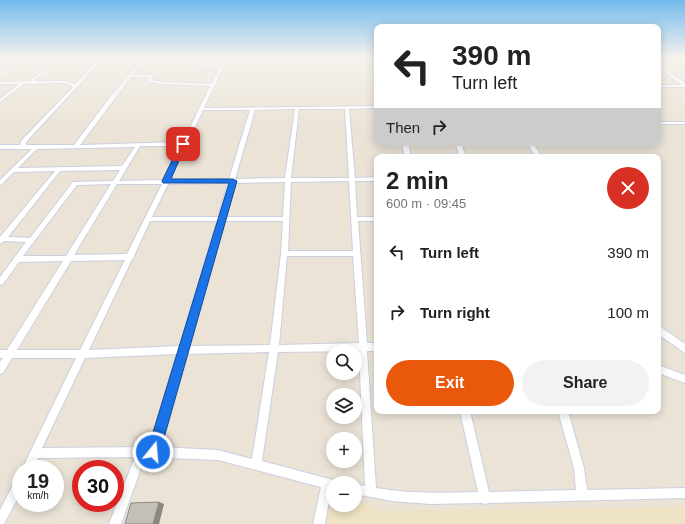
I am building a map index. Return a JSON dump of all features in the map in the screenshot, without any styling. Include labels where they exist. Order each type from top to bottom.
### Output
[{"type":"street","points":[[0,83],[49,82]]},
{"type":"street","points":[[66,82],[75,86]]},
{"type":"street","points":[[23,147],[23,142],[78,82]]},
{"type":"street","points":[[76,146],[125,82]]},
{"type":"street","points":[[32,460],[183,144],[213,85],[161,82]]},
{"type":"street","points":[[0,101],[23,83]]},
{"type":"street","points":[[661,86],[685,85]]},
{"type":"street","points":[[347,107],[362,344]]},
{"type":"street","points":[[202,109],[374,107]]},
{"type":"street","points":[[153,452],[254,108]]},
{"type":"street","points":[[256,465],[274,349],[284,254],[288,180],[298,108]]},
{"type":"street","points":[[661,123],[685,123]]},
{"type":"street","points":[[0,147],[183,144]]},
{"type":"street","points":[[0,370],[138,145]]},
{"type":"street","points":[[0,183],[36,147]]},
{"type":"street","points":[[14,170],[124,168]]},
{"type":"street","points":[[1,240],[59,169]]},
{"type":"street","points":[[0,282],[75,183],[374,179]]},
{"type":"street","points":[[354,220],[374,218]]},
{"type":"street","points":[[148,219],[286,219]]},
{"type":"street","points":[[1,240],[32,240]]},
{"type":"street","points":[[284,254],[356,253]]},
{"type":"street","points":[[18,259],[130,257]]},
{"type":"street","points":[[661,331],[685,349]]},
{"type":"street","points":[[371,492],[362,347],[374,347]]},
{"type":"street","points":[[0,354],[83,354],[184,350],[326,348]]},
{"type":"street","points":[[661,370],[685,379]]},
{"type":"street","points":[[466,414],[485,499]]},
{"type":"street","points":[[564,414],[579,468],[582,495]]},
{"type":"street","points":[[115,524],[142,452]]},
{"type":"street","points":[[35,454],[153,452],[218,455],[326,484]]},
{"type":"street","points":[[362,490],[430,500],[685,493]]},
{"type":"street","points":[[0,521],[12,498]]},
{"type":"street","points":[[319,524],[326,499]]},
{"type":"shaded area","points":[[362,503],[387,511],[685,507],[685,524],[326,524],[328,512],[362,512]]},
{"type":"building","points":[[159,502],[153,524],[125,524],[131,503]]},
{"type":"route","points":[[153,452],[233,181],[166,181],[183,144]]}]
